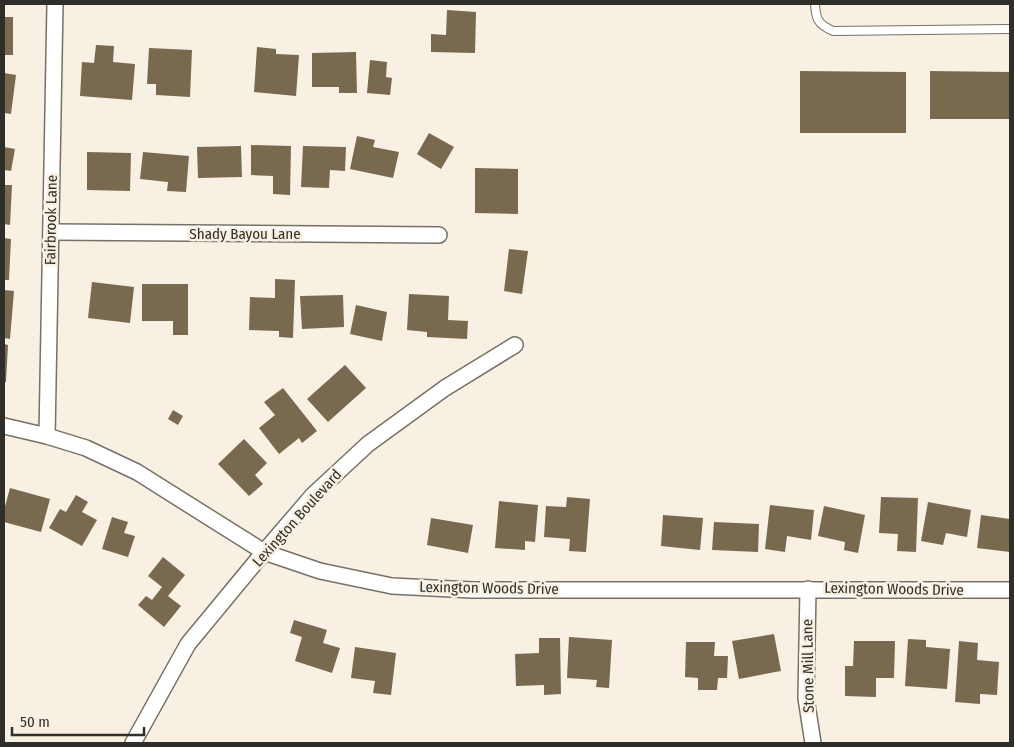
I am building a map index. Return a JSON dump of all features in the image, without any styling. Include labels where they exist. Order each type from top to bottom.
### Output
[{"type":"street","name":"Fairbrook Lane","points":[[47,436],[55,4]]},
{"type":"street","name":"Shady Bayou Lane","points":[[51,232],[439,235]]},
{"type":"street","name":"Lexington Boulevard","points":[[133,743],[188,644],[314,495],[368,444],[445,388],[515,344]]},
{"type":"street","name":"Lexington Woods Drive","points":[[4,426],[86,448],[137,472],[264,552],[320,571],[392,586],[472,590],[808,588],[1010,590]]},
{"type":"street","name":"Stone Mill Lane","points":[[808,588],[806,698],[813,743]]},
{"type":"lane","points":[[815,4],[816,17],[823,26],[833,31],[1010,29]]},
{"type":"building","points":[[447,10],[476,12],[475,53],[431,52],[431,34],[446,35]]},
{"type":"building","points":[[4,17],[13,17],[13,55],[4,55]]},
{"type":"building","points":[[96,45],[114,46],[113,62],[135,64],[132,100],[80,96],[82,62],[94,63]]},
{"type":"building","points":[[257,47],[276,49],[276,54],[299,55],[296,96],[254,92]]},
{"type":"building","points":[[149,48],[192,50],[190,97],[156,95],[156,84],[147,84]]},
{"type":"building","points":[[356,52],[357,93],[339,93],[339,87],[312,87],[312,53]]},
{"type":"building","points":[[370,60],[387,62],[386,77],[392,78],[390,95],[367,93]]},
{"type":"building","points":[[800,71],[906,72],[906,133],[800,133]]},
{"type":"building","points":[[930,71],[1010,72],[1010,119],[930,119]]},
{"type":"building","points":[[4,73],[16,75],[11,114],[4,113]]},
{"type":"building","points":[[429,133],[454,147],[441,169],[417,154]]},
{"type":"building","points":[[357,136],[375,140],[373,147],[399,152],[393,178],[350,169]]},
{"type":"building","points":[[251,145],[291,146],[290,195],[273,194],[273,176],[251,175]]},
{"type":"building","points":[[241,146],[242,177],[198,178],[197,147]]},
{"type":"building","points":[[303,146],[346,147],[345,171],[330,170],[329,188],[301,187]]},
{"type":"building","points":[[4,147],[15,149],[11,171],[4,170]]},
{"type":"building","points":[[87,152],[131,153],[130,191],[87,190]]},
{"type":"building","points":[[143,152],[189,156],[186,192],[167,191],[168,182],[140,179]]},
{"type":"building","points":[[475,168],[518,169],[518,214],[475,213]]},
{"type":"building","points":[[4,185],[12,185],[10,225],[4,224]]},
{"type":"building","points":[[4,238],[11,239],[9,280],[4,280]]},
{"type":"building","points":[[509,249],[528,251],[522,294],[504,291]]},
{"type":"building","points":[[275,279],[295,280],[293,338],[279,337],[279,331],[249,330],[250,297],[275,298]]},
{"type":"building","points":[[92,282],[134,287],[130,323],[88,318]]},
{"type":"building","points":[[142,284],[188,284],[188,335],[173,335],[173,321],[142,321]]},
{"type":"building","points":[[4,290],[14,291],[10,339],[4,338]]},
{"type":"building","points":[[409,294],[449,296],[448,320],[468,321],[467,339],[427,337],[427,332],[407,330]]},
{"type":"building","points":[[343,295],[344,327],[302,329],[300,296]]},
{"type":"building","points":[[356,305],[387,312],[382,341],[350,334]]},
{"type":"building","points":[[4,344],[8,345],[6,382],[4,382]]},
{"type":"building","points":[[345,365],[366,388],[328,422],[307,399]]},
{"type":"building","points":[[283,388],[317,431],[302,443],[299,438],[279,454],[259,428],[275,415],[264,402]]},
{"type":"building","points":[[173,410],[183,416],[178,425],[168,419]]},
{"type":"building","points":[[244,439],[267,463],[255,475],[263,484],[249,496],[218,464]]},
{"type":"building","points":[[10,488],[50,499],[41,532],[4,522],[4,510]]},
{"type":"building","points":[[76,495],[88,502],[82,512],[97,520],[82,546],[49,528],[60,509],[66,512]]},
{"type":"building","points":[[567,497],[590,499],[586,552],[569,551],[570,539],[544,537],[546,506],[566,507]]},
{"type":"building","points":[[881,497],[918,498],[916,552],[897,551],[898,534],[879,533]]},
{"type":"building","points":[[499,501],[538,505],[535,542],[525,541],[525,550],[495,548]]},
{"type":"building","points":[[928,502],[971,510],[967,537],[946,533],[943,545],[921,541]]},
{"type":"building","points":[[770,505],[814,510],[811,540],[787,536],[785,552],[765,549]]},
{"type":"building","points":[[824,506],[865,515],[858,553],[844,550],[845,542],[818,536]]},
{"type":"building","points":[[663,515],[703,518],[700,550],[661,546]]},
{"type":"building","points":[[981,515],[1010,519],[1010,552],[977,548]]},
{"type":"building","points":[[112,517],[128,522],[124,533],[135,536],[128,557],[102,549]]},
{"type":"building","points":[[431,518],[473,525],[468,553],[427,545]]},
{"type":"building","points":[[714,522],[759,524],[758,552],[712,550]]},
{"type":"building","points":[[163,557],[185,575],[168,596],[181,606],[164,627],[138,605],[146,596],[152,600],[162,587],[148,576]]},
{"type":"building","points":[[294,620],[327,630],[323,643],[340,648],[332,673],[295,661],[302,637],[290,633]]},
{"type":"building","points":[[774,634],[781,671],[739,679],[732,641]]},
{"type":"building","points":[[569,637],[612,640],[609,688],[596,687],[597,680],[567,678]]},
{"type":"building","points":[[539,638],[560,638],[561,694],[544,695],[544,685],[516,686],[515,654],[539,653]]},
{"type":"building","points":[[908,639],[926,640],[926,647],[950,649],[947,689],[905,686]]},
{"type":"building","points":[[854,641],[895,641],[894,678],[876,678],[876,697],[845,696],[845,666],[853,666]]},
{"type":"building","points":[[959,641],[978,643],[977,660],[999,662],[997,695],[980,694],[980,704],[955,702]]},
{"type":"building","points":[[686,642],[715,642],[714,656],[728,656],[727,678],[718,678],[717,690],[698,690],[698,678],[685,677]]},
{"type":"building","points":[[355,647],[396,653],[391,695],[373,693],[375,681],[351,678]]}]
